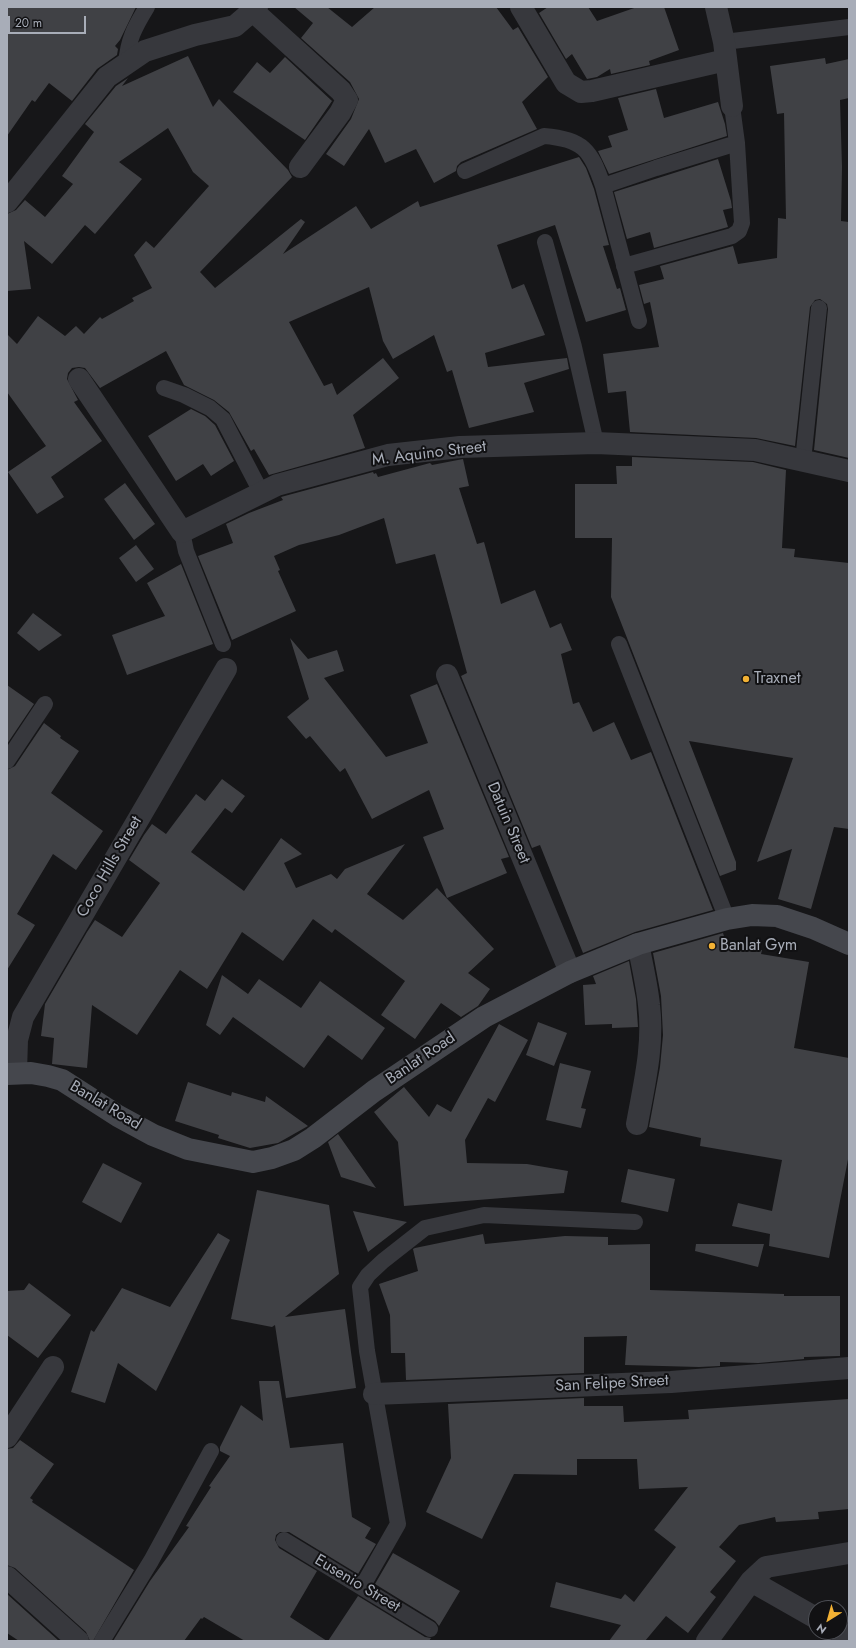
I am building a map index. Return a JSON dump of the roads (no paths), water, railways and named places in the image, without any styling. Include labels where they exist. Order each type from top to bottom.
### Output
[{"type":"street","points":[[521,7],[566,83],[581,92],[592,91],[725,51]]},
{"type":"street","points":[[716,7],[725,51],[732,106]]},
{"type":"street","points":[[7,202],[107,77],[145,51],[195,35],[235,26],[255,9],[341,91],[347,100],[340,114],[300,167]]},
{"type":"street","points":[[78,380],[182,532]]},
{"type":"street","name":"M. Aquino Street","points":[[182,532],[277,484],[388,455],[460,447],[596,444],[755,450],[849,471]]},
{"type":"street","name":"Coco Hills Street","points":[[12,1073],[12,1038],[23,1017],[226,669]]},
{"type":"street","name":"Datuin Street","points":[[446,675],[570,972]]},
{"type":"street","name":"Banlat Road","points":[[12,1073],[48,1076],[62,1080],[118,1116],[153,1134],[188,1149],[253,1162],[272,1158],[294,1150],[313,1138],[374,1091],[484,1017],[570,972],[638,944],[727,919],[752,915],[777,916],[813,928],[849,944]]},
{"type":"street","points":[[637,1124],[648,1064],[650,1035],[649,1005],[638,944]]},
{"type":"street","points":[[7,1437],[53,1367]]},
{"type":"street","name":"San Felipe Street","points":[[374,1394],[671,1382],[849,1368]]},
{"type":"street","points":[[707,1641],[751,1581],[766,1567],[849,1553]]},
{"type":"street","points":[[7,1577],[78,1641]]},
{"type":"street","points":[[751,1581],[808,1613]]},
{"type":"lane","points":[[126,64],[130,37],[147,7]]},
{"type":"lane","points":[[725,51],[849,27]]},
{"type":"lane","points":[[624,266],[732,236],[739,231],[742,223],[737,143],[732,106]]},
{"type":"lane","points":[[466,170],[544,136],[566,138],[587,152],[596,166],[603,186],[639,321]]},
{"type":"lane","points":[[603,186],[737,143]]},
{"type":"lane","points":[[545,242],[574,348],[596,444]]},
{"type":"lane","points":[[803,461],[820,308]]},
{"type":"lane","points":[[164,388],[184,395],[210,408],[223,419],[261,492]]},
{"type":"lane","points":[[182,532],[186,552],[223,644]]},
{"type":"lane","points":[[619,644],[727,919]]},
{"type":"lane","points":[[7,761],[45,704]]},
{"type":"lane","points":[[362,1587],[398,1524],[374,1394],[360,1287],[368,1275],[424,1228],[484,1215],[635,1222]]},
{"type":"lane","points":[[102,1641],[151,1561],[211,1451]]},
{"type":"lane","name":"Eusenio Street","points":[[284,1540],[430,1629]]},
{"type":"place","name":"Traxnet","points":[[746,679]]},
{"type":"place","name":"Banlat Gym","points":[[712,946]]}]
